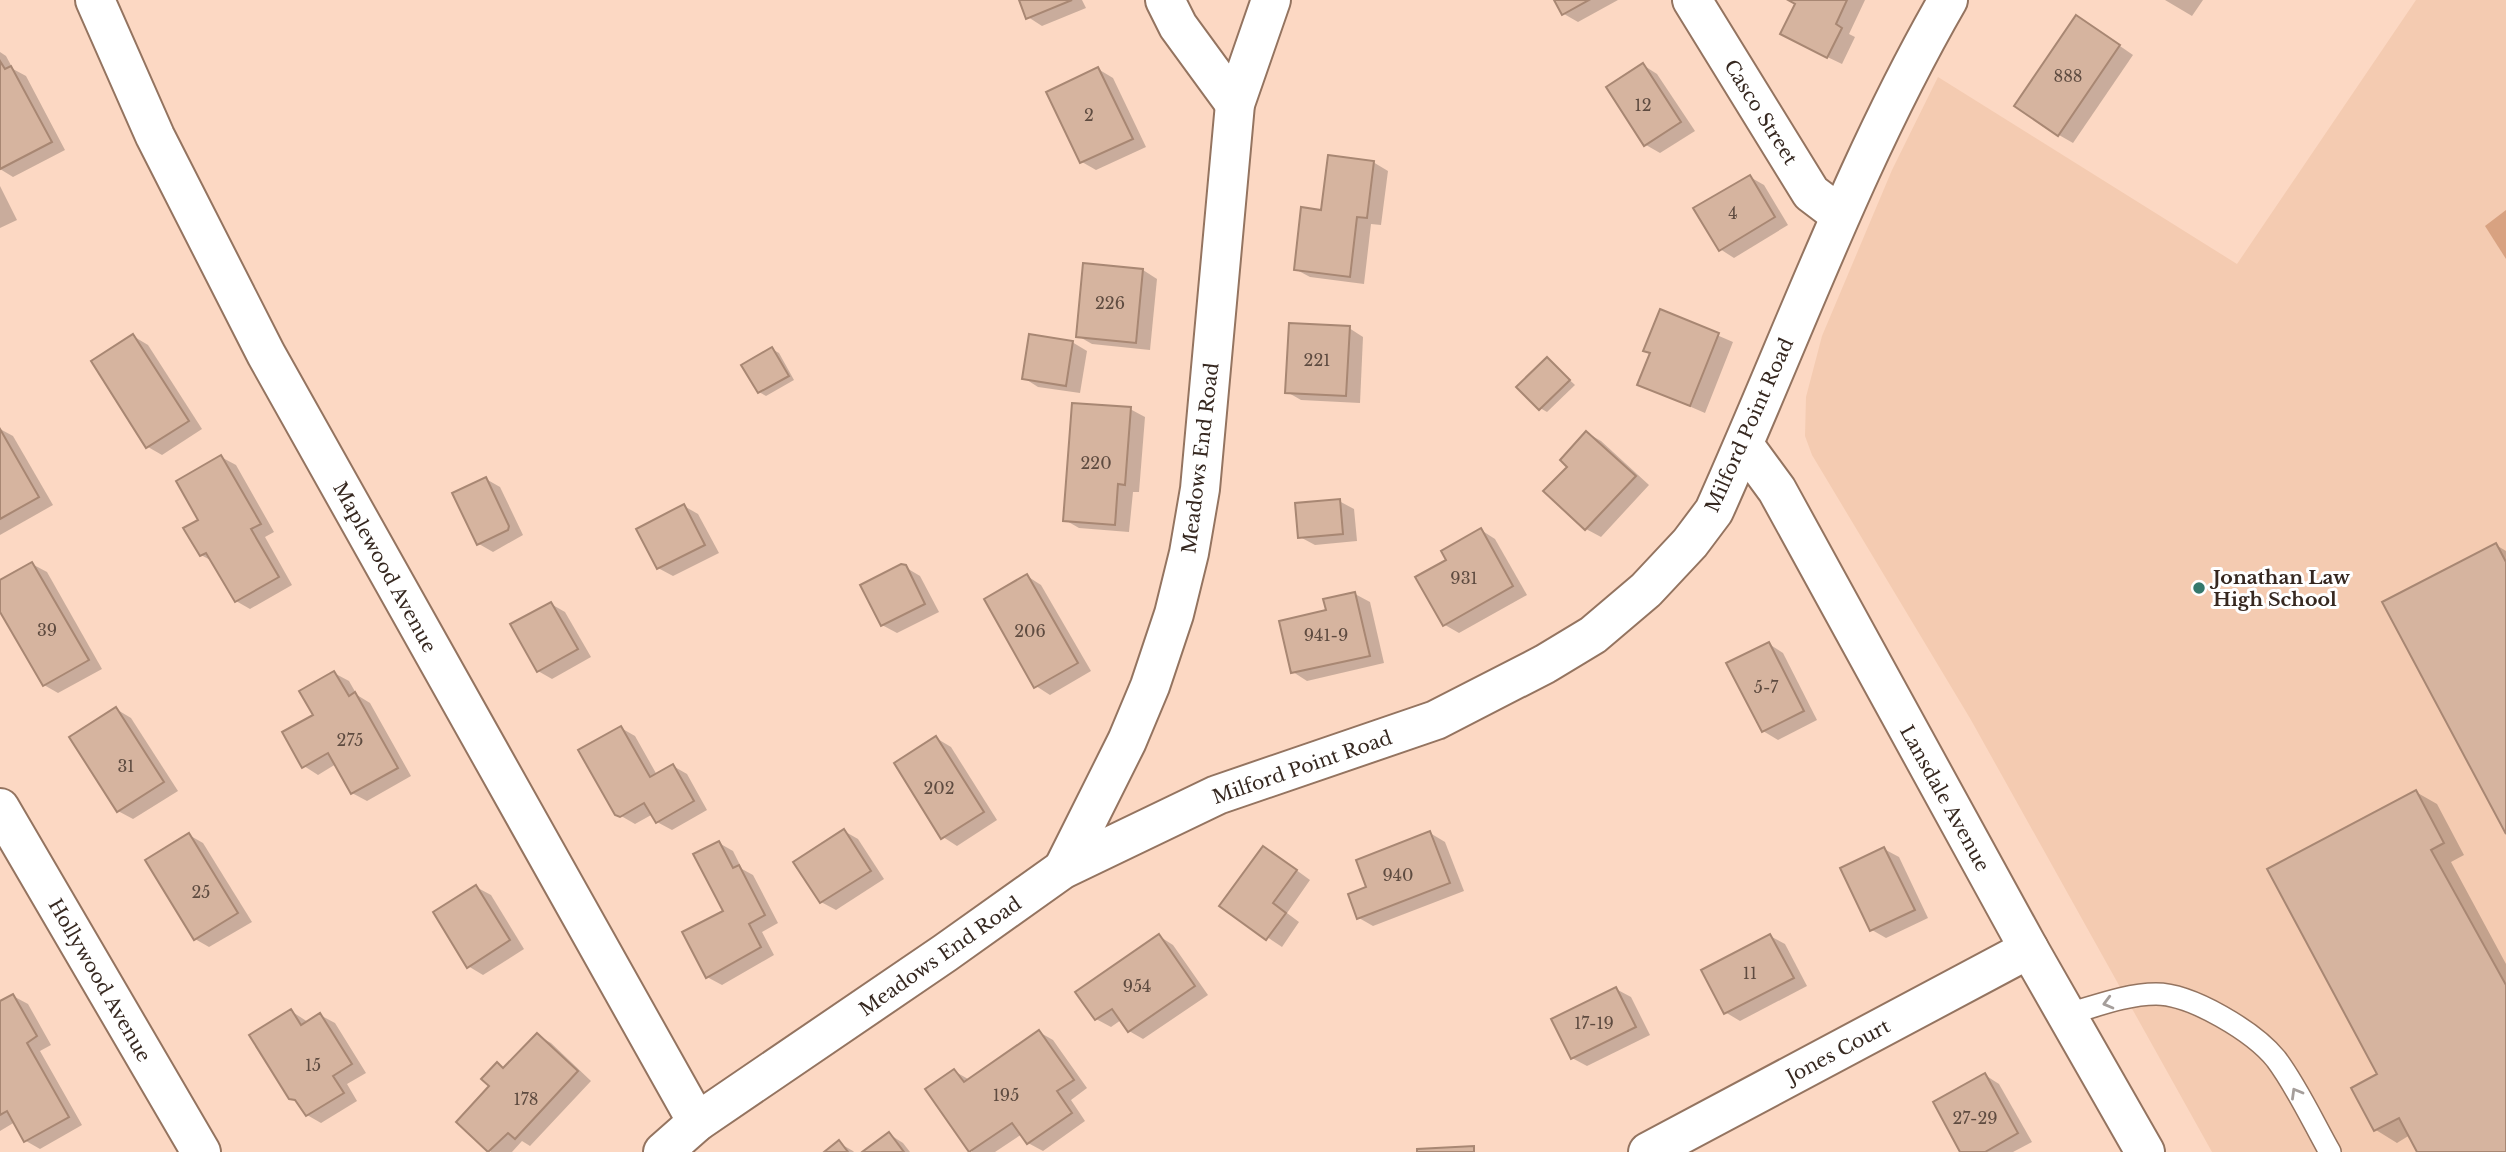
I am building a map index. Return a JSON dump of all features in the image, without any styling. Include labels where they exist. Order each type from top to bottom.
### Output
[{"type":"street","name":"Maplewood Avenue","points":[[95,0],[155,136],[266,354],[697,1122]]},
{"type":"street","points":[[1165,0],[1178,26],[1235,104]]},
{"type":"street","name":"Meadows End Road","points":[[663,1152],[697,1122],[1063,869],[1127,741],[1145,697],[1174,614],[1189,554],[1200,489],[1235,104],[1271,0]]},
{"type":"street","name":"Casco Street","points":[[1692,0],[1811,193],[1840,215]]},
{"type":"street","name":"Milford Point Road","points":[[1063,869],[1217,795],[1436,720],[1494,692],[1569,649],[1621,612],[1690,543],[1714,511],[1840,215],[1917,55],[1948,0]]},
{"type":"street","name":"Lansdale Avenue","points":[[1744,445],[1777,490],[2029,949],[2145,1152]]},
{"type":"street","name":"Hollywood Avenue","points":[[0,808],[201,1152]]},
{"type":"street","name":"Jones Court","points":[[1648,1152],[2029,949]]},
{"type":"lane","points":[[2068,1014],[2134,996],[2156,994],[2199,1004],[2247,1034],[2276,1059],[2330,1152]]},
{"type":"shaded area","name":"Jonathan Law High School","points":[[2416,0],[2506,0],[2506,1152],[2212,1152],[1971,720],[1812,455],[1805,436],[1806,397],[1822,336],[1892,170],[1938,77],[2237,264]]},
{"type":"shaded area","points":[[2506,210],[2506,259],[2485,226]]},
{"type":"building","points":[[1019,0],[1072,0],[1026,19]]},
{"type":"building","points":[[1554,0],[1589,0],[1562,15]]},
{"type":"building","points":[[1788,0],[1847,0],[1836,24],[1842,28],[1827,58],[1780,34],[1795,4]]},
{"type":"building","points":[[2076,15],[2120,45],[2058,136],[2014,106]]},
{"type":"building","points":[[0,61],[5,69],[11,66],[52,142],[0,169]]},
{"type":"building","points":[[1643,63],[1681,122],[1644,146],[1606,87]]},
{"type":"building","points":[[1098,67],[1133,139],[1080,163],[1046,92]]},
{"type":"building","points":[[1328,155],[1374,161],[1367,218],[1357,217],[1350,277],[1294,270],[1301,207],[1321,210]]},
{"type":"building","points":[[1750,175],[1775,217],[1719,251],[1693,208]]},
{"type":"building","points":[[1083,263],[1143,269],[1136,343],[1076,337]]},
{"type":"building","points":[[1660,309],[1719,333],[1690,406],[1637,385],[1650,353],[1643,351]]},
{"type":"building","points":[[1289,323],[1350,326],[1346,396],[1285,393]]},
{"type":"building","points":[[133,334],[189,421],[146,448],[91,361]]},
{"type":"building","points":[[1029,334],[1073,341],[1066,386],[1022,379]]},
{"type":"building","points":[[772,347],[789,376],[758,393],[741,365]]},
{"type":"building","points":[[1547,357],[1570,380],[1539,410],[1516,387]]},
{"type":"building","points":[[1072,403],[1131,407],[1125,485],[1118,484],[1115,525],[1063,521]]},
{"type":"building","points":[[0,429],[39,497],[0,519]]},
{"type":"building","points":[[1586,431],[1636,476],[1585,530],[1543,491],[1567,467],[1560,460]]},
{"type":"building","points":[[221,455],[261,524],[251,529],[279,577],[235,602],[206,553],[200,556],[183,528],[198,520],[176,481]]},
{"type":"building","points":[[486,477],[509,526],[508,530],[477,545],[452,493]]},
{"type":"building","points":[[1340,499],[1343,534],[1298,538],[1295,503]]},
{"type":"building","points":[[684,504],[705,545],[657,569],[636,529]]},
{"type":"building","points":[[1481,528],[1513,586],[1443,626],[1415,577],[1446,560],[1441,551]]},
{"type":"building","points":[[2496,543],[2506,562],[2506,834],[2382,602]]},
{"type":"building","points":[[32,562],[89,660],[43,686],[0,612],[0,580]]},
{"type":"building","points":[[901,564],[906,565],[925,604],[881,626],[860,585]]},
{"type":"building","points":[[1027,574],[1078,663],[1034,688],[984,599]]},
{"type":"building","points":[[1355,592],[1370,656],[1291,673],[1279,621],[1326,610],[1323,599]]},
{"type":"building","points":[[551,602],[578,649],[537,672],[510,624]]},
{"type":"building","points":[[1769,642],[1804,711],[1762,732],[1726,663]]},
{"type":"building","points":[[334,671],[349,696],[355,692],[398,768],[351,794],[328,753],[302,768],[282,732],[313,715],[299,691]]},
{"type":"building","points":[[116,707],[164,782],[117,812],[69,737]]},
{"type":"building","points":[[621,726],[650,777],[673,764],[694,801],[656,823],[644,803],[620,817],[615,815],[578,750]]},
{"type":"building","points":[[936,736],[984,812],[941,839],[894,763]]},
{"type":"building","points":[[2416,790],[2444,843],[2431,850],[2506,985],[2506,1152],[2417,1152],[2399,1118],[2374,1131],[2351,1088],[2377,1074],[2267,869]]},
{"type":"building","points":[[844,829],[871,871],[820,903],[793,862]]},
{"type":"building","points":[[1430,831],[1450,883],[1357,919],[1348,894],[1366,887],[1356,860]]},
{"type":"building","points":[[189,833],[238,913],[194,940],[145,860]]},
{"type":"building","points":[[719,841],[733,868],[739,865],[765,915],[749,924],[761,947],[706,978],[682,932],[723,911],[693,854]]},
{"type":"building","points":[[1263,846],[1297,870],[1273,903],[1286,913],[1266,940],[1219,906]]},
{"type":"building","points":[[1884,847],[1915,910],[1870,931],[1840,868]]},
{"type":"building","points":[[476,885],[510,940],[467,968],[433,912]]},
{"type":"building","points":[[1159,934],[1195,986],[1128,1032],[1112,1009],[1095,1020],[1075,992]]},
{"type":"building","points":[[1770,934],[1794,978],[1724,1014],[1701,970]]},
{"type":"building","points":[[1616,987],[1636,1027],[1571,1059],[1551,1019]]},
{"type":"building","points":[[13,994],[37,1036],[27,1043],[69,1117],[24,1142],[7,1111],[0,1115],[0,1001]]},
{"type":"building","points":[[291,1009],[301,1025],[320,1013],[352,1064],[333,1076],[344,1093],[306,1116],[295,1100],[289,1099],[249,1035]]},
{"type":"building","points":[[1039,1030],[1074,1080],[1057,1091],[1072,1113],[1027,1144],[1012,1123],[969,1152],[925,1089],[954,1069],[964,1082]]},
{"type":"building","points":[[537,1033],[578,1071],[515,1139],[508,1133],[488,1152],[456,1122],[489,1086],[481,1079],[497,1062],[503,1068]]},
{"type":"building","points":[[1985,1073],[2018,1133],[1985,1152],[1960,1152],[1933,1102]]},
{"type":"building","points":[[889,1132],[904,1152],[862,1152]]},
{"type":"building","points":[[839,1140],[848,1152],[824,1152]]},
{"type":"building","points":[[1474,1146],[1474,1152],[1417,1152],[1417,1149]]},
{"type":"place","name":"Jonathan Law High School","points":[[2199,588]]}]
